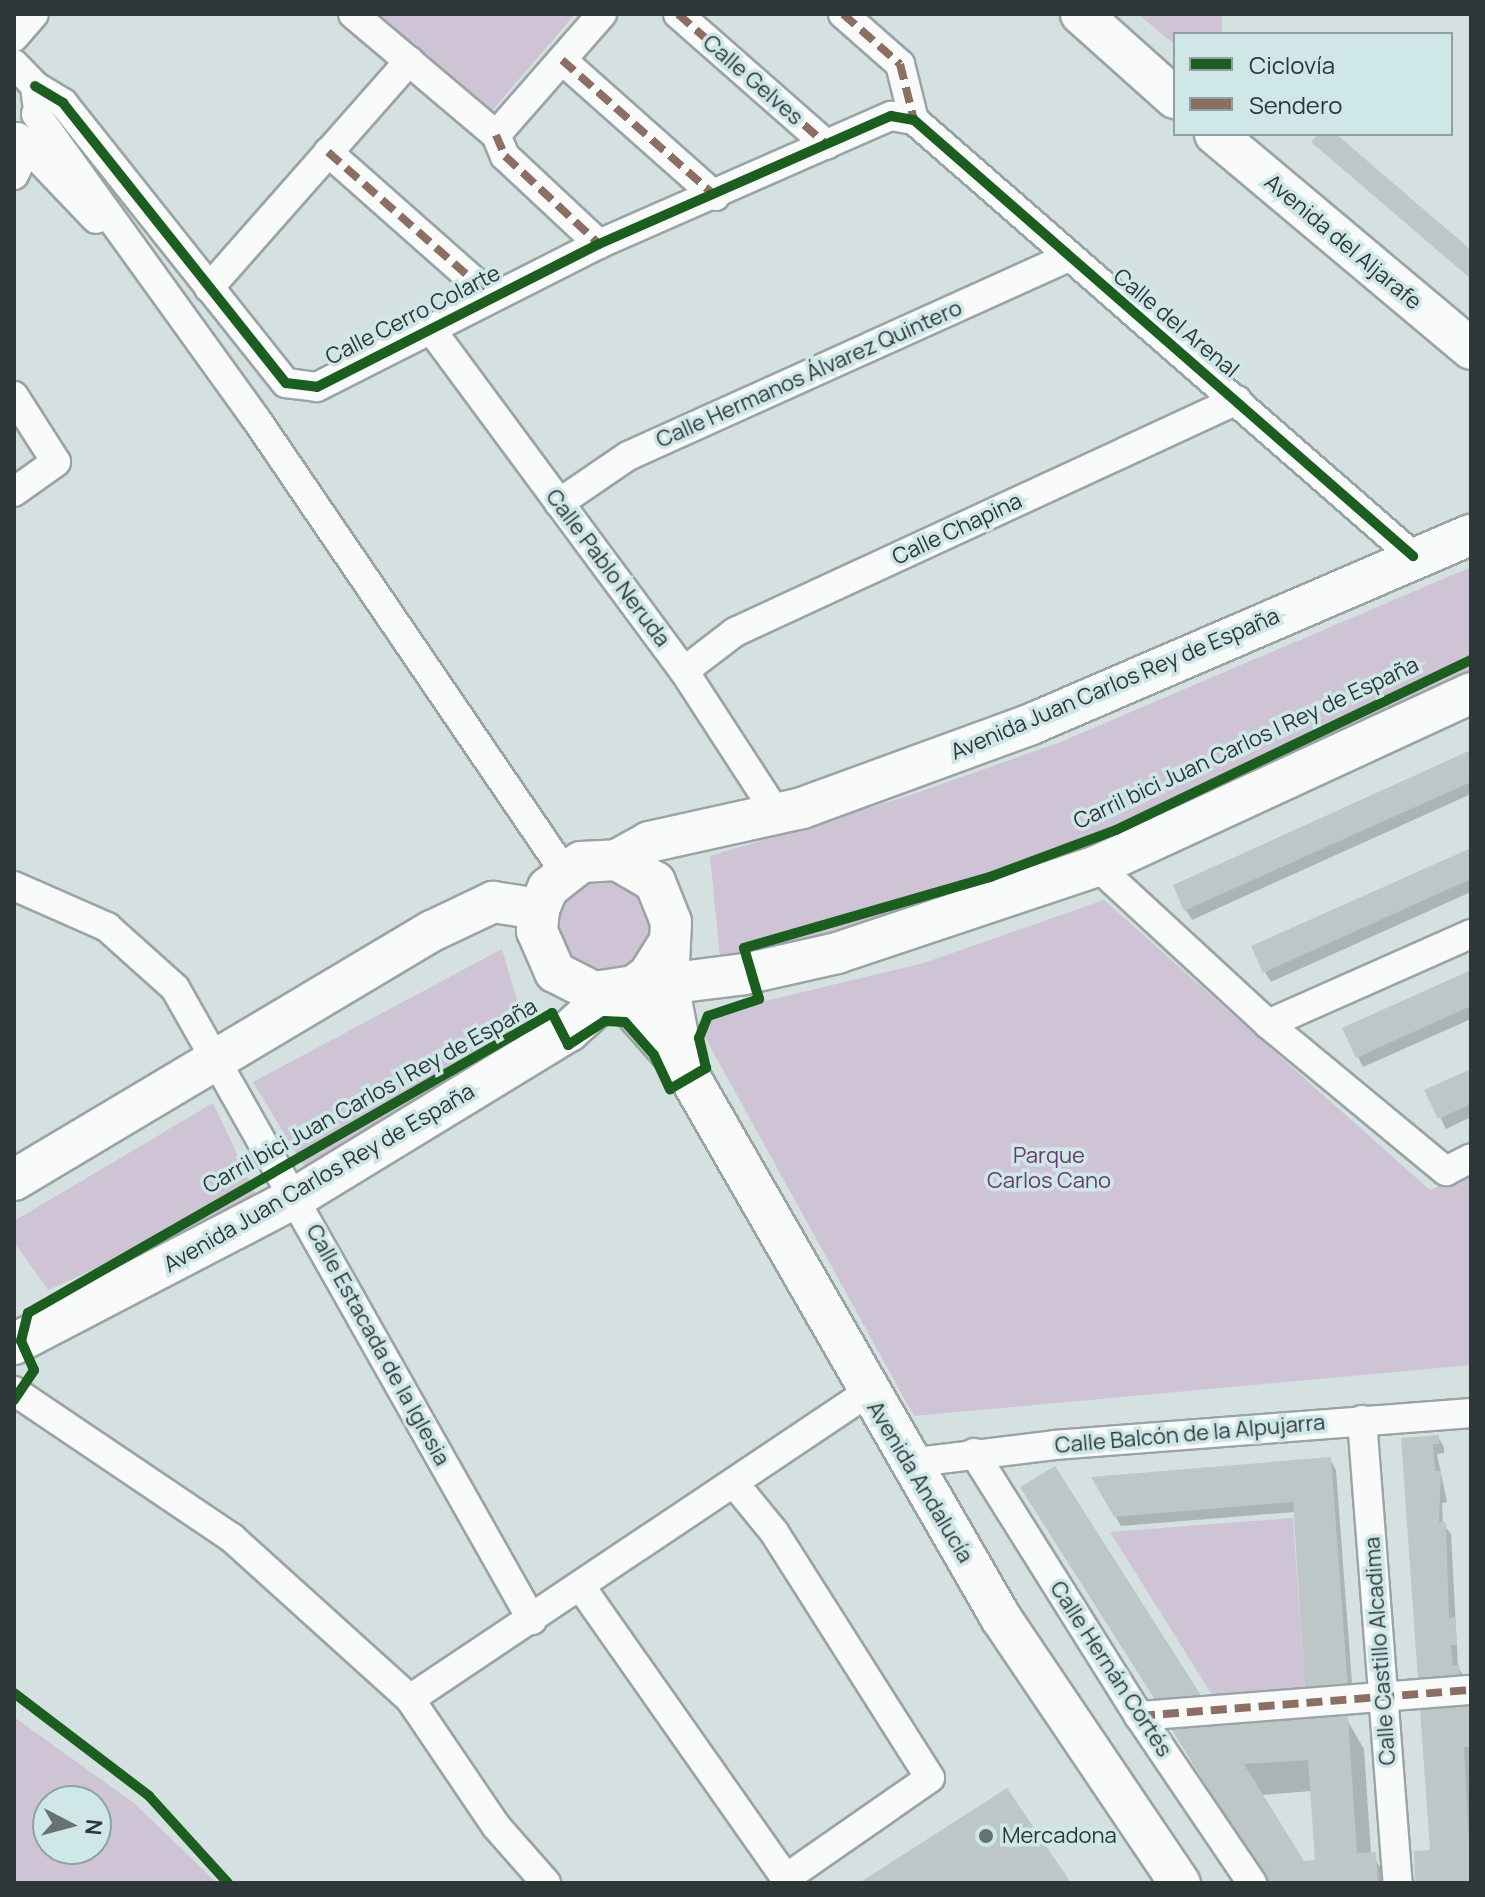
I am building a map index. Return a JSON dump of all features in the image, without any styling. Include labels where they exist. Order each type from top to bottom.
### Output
[{"type":"street","points":[[14,37],[34,14]]},
{"type":"street","points":[[353,14],[496,135],[505,156],[599,244]]},
{"type":"street","points":[[496,135],[602,14]]},
{"type":"street","name":"Calle Gelves","points":[[678,14],[827,145]]},
{"type":"street","points":[[843,14],[900,64],[914,120]]},
{"type":"street","points":[[1081,14],[1173,96]]},
{"type":"street","points":[[562,60],[715,196]]},
{"type":"street","points":[[209,288],[409,61]]},
{"type":"street","name":"Calle Cerro Colarte","points":[[14,64],[35,86],[63,103],[286,383],[317,387],[491,296],[599,244],[715,196],[891,116],[914,120]]},
{"type":"street","points":[[14,175],[20,141],[36,114],[35,86]]},
{"type":"street","points":[[36,114],[256,419],[564,871]]},
{"type":"street","name":"Calle del Arenal","points":[[914,120],[1066,258],[1237,400],[1413,556]]},
{"type":"street","name":"Avenida del Aljarafe","points":[[1217,136],[1471,349]]},
{"type":"street","points":[[20,141],[100,222],[118,231]]},
{"type":"street","points":[[328,152],[491,296]]},
{"type":"street","name":"Calle Hermanos Álvarez Quintero","points":[[559,503],[628,456],[1066,258]]},
{"type":"street","name":"Calle Pablo Neruda","points":[[430,328],[684,671],[777,814]]},
{"type":"street","points":[[14,396],[56,462],[14,492]]},
{"type":"street","name":"Calle Chapina","points":[[684,671],[735,632],[1237,400]]},
{"type":"street","name":"Avenida Juan Carlos Rey de España","points":[[617,860],[649,842],[777,814],[1029,725],[1413,556],[1471,535]]},
{"type":"street","points":[[684,1067],[668,984],[666,900],[638,867],[617,860],[598,858],[564,871],[539,909],[537,931],[555,972],[573,985],[618,991],[668,984],[744,974],[837,953],[1097,866],[1471,693]]},
{"type":"street","points":[[1097,866],[1268,1024],[1446,1171],[1471,1158]]},
{"type":"street","name":"Calle Estacada de la Iglesia","points":[[15,887],[107,927],[175,988],[532,1620]]},
{"type":"street","points":[[14,1180],[432,931],[493,902],[539,909]]},
{"type":"street","points":[[1268,1024],[1471,934]]},
{"type":"street","points":[[618,991],[649,975],[668,944]]},
{"type":"street","points":[[684,1067],[688,1026],[700,1002],[744,974]]},
{"type":"street","points":[[618,991],[684,1067]]},
{"type":"street","name":"Avenida Juan Carlos Rey de España","points":[[14,1344],[295,1198],[569,1031],[618,991]]},
{"type":"street","name":"Avenida Andalucía","points":[[684,1067],[867,1393],[1001,1618],[1180,1883]]},
{"type":"street","points":[[14,1391],[232,1538],[410,1699],[496,1826],[546,1883]]},
{"type":"street","points":[[410,1699],[867,1393]]},
{"type":"street","name":"Calle Balcón de la Alpujarra","points":[[909,1463],[974,1453],[1471,1413]]},
{"type":"street","name":"Calle Castillo Alcadima","points":[[1362,1420],[1398,1883]]},
{"type":"street","name":"Calle Hernán Cortés","points":[[974,1453],[1139,1716],[1252,1883]]},
{"type":"street","points":[[581,1587],[788,1881],[930,1778],[774,1532],[734,1483]]},
{"type":"street","points":[[1139,1716],[1471,1690]]},
{"type":"green space","points":[[378,14],[575,14],[491,112]]},
{"type":"green space","points":[[1138,14],[1222,14],[1222,32],[1173,32],[1173,43]]},
{"type":"green space","points":[[1471,567],[1471,675],[1091,851],[830,942],[720,957],[710,856],[908,796],[1058,743]]},
{"type":"green space","points":[[603,876],[622,880],[638,890],[648,906],[652,925],[648,944],[638,960],[622,970],[603,974],[584,970],[568,960],[558,944],[554,925],[558,906],[568,890],[584,880]]},
{"type":"green space","name":"Parque Carlos Cano","points":[[1104,900],[1430,1190],[1471,1171],[1471,1365],[914,1416],[701,1030],[723,1011],[924,963]]},
{"type":"green space","points":[[502,949],[518,1003],[543,1027],[307,1171],[253,1082]]},
{"type":"green space","points":[[213,1103],[257,1196],[48,1290],[14,1242],[14,1221]]},
{"type":"green space","points":[[1293,1518],[1306,1703],[1221,1709],[1110,1532]]},
{"type":"green space","points":[[14,1717],[109,1785],[32,1785],[32,1865],[112,1865],[112,1787],[134,1803],[217,1883],[14,1883]]},
{"type":"building","points":[[1316,136],[1338,136],[1471,250],[1471,279],[1311,142]]},
{"type":"building","points":[[1471,750],[1471,782],[1184,911],[1173,885]]},
{"type":"building","points":[[1471,848],[1471,879],[1263,973],[1251,946]]},
{"type":"building","points":[[1471,970],[1471,1006],[1356,1058],[1342,1028]]},
{"type":"building","points":[[1471,1069],[1471,1104],[1438,1119],[1424,1090]]},
{"type":"building","points":[[1439,1435],[1439,1444],[1433,1444],[1435,1471],[1441,1471],[1439,1522],[1446,1522],[1449,1618],[1455,1617],[1457,1645],[1451,1645],[1453,1665],[1459,1665],[1460,1678],[1418,1681],[1401,1438]]},
{"type":"building","points":[[1331,1457],[1348,1687],[1305,1690],[1293,1502],[1114,1517],[1091,1477]]},
{"type":"building","points":[[1055,1466],[1202,1697],[1157,1703],[1020,1487]]},
{"type":"building","points":[[1471,1706],[1471,1747],[1464,1747],[1471,1883],[1415,1883],[1414,1851],[1430,1850],[1420,1709]]},
{"type":"building","points":[[1348,1716],[1357,1853],[1376,1852],[1378,1883],[1268,1883],[1170,1727]],"holes":[[[1308,1760],[1315,1860],[1304,1861],[1244,1764]]]},
{"type":"building","name":"Mercadona","points":[[1007,1788],[1071,1883],[859,1883]]},
{"type":"marked path","points":[[678,14],[827,145]]},
{"type":"marked path","points":[[843,14],[900,64],[914,120]]},
{"type":"marked path","points":[[562,60],[715,196]]},
{"type":"marked path","points":[[496,135],[505,156],[599,244]]},
{"type":"marked path","points":[[328,152],[491,296]]},
{"type":"marked path","points":[[1139,1716],[1471,1690]]},
{"type":"cycle path","points":[[35,86],[63,103],[286,383],[317,387],[599,244],[891,116],[914,120],[1413,556]]},
{"type":"cycle path","name":"Carril bici Juan Carlos I Rey de España","points":[[14,1400],[34,1370],[21,1341],[28,1313],[552,1013],[568,1045],[605,1021],[625,1022],[654,1055],[670,1089],[706,1068],[699,1038],[708,1016],[759,999],[744,948],[990,877],[1116,830],[1471,660]]},
{"type":"cycle path","points":[[14,1693],[149,1796],[228,1883]]},
{"type":"place","name":"Mercadona","points":[[986,1836]]}]
